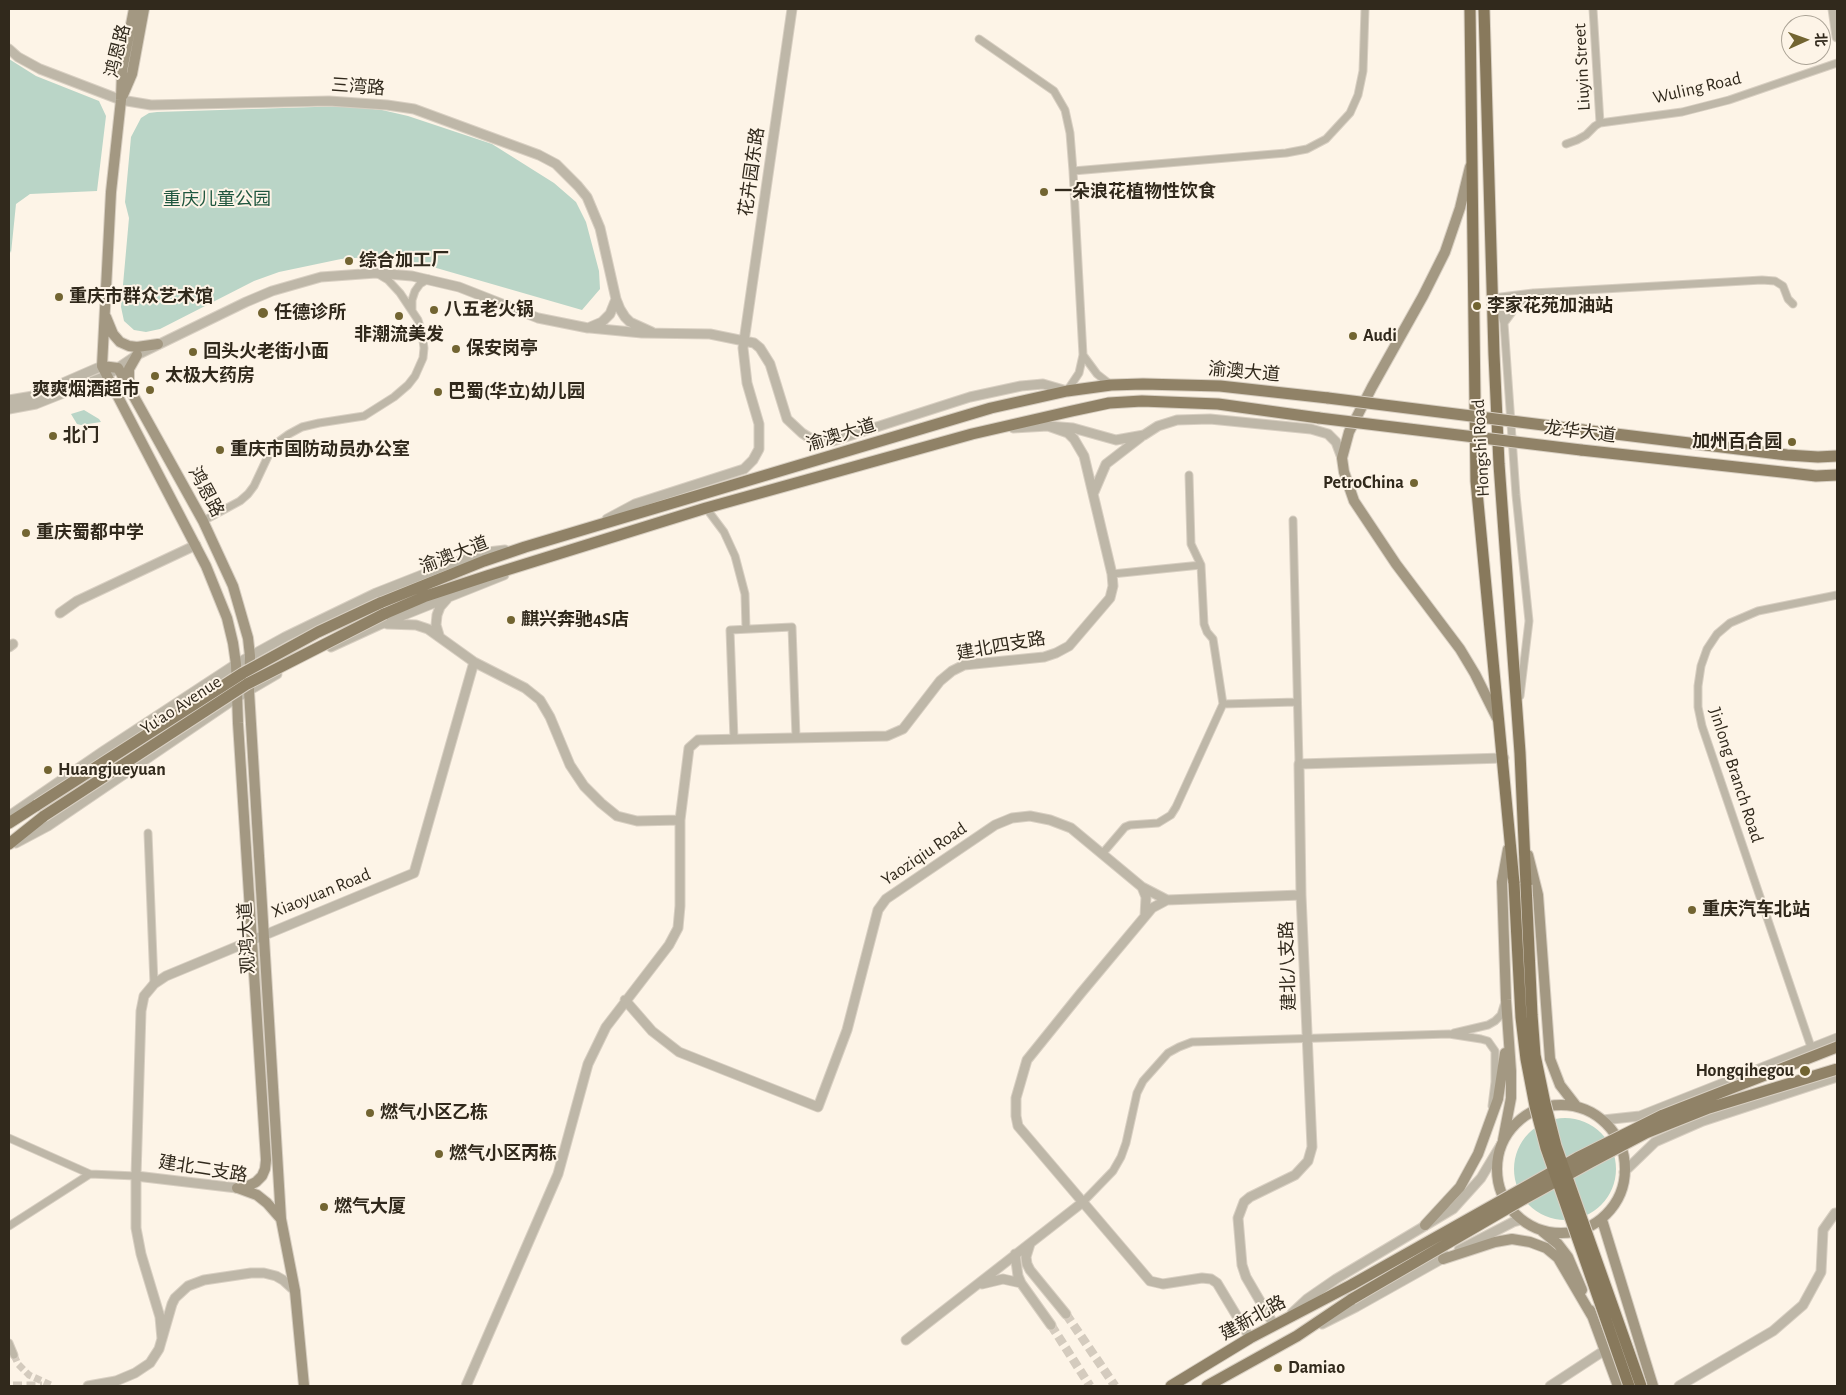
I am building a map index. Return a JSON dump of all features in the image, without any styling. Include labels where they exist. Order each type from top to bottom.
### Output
[{"type":"highway","name":"Hongshi Road","points":[[1470,9],[1476,481],[1511,836],[1521,1017],[1526,1060],[1546,1148],[1629,1386]]},
{"type":"highway","name":"Hongshi Road","points":[[1484,9],[1492,298],[1499,464],[1518,718],[1535,1055],[1556,1146],[1640,1386]]},
{"type":"main road","name":"鸿恩路","points":[[134,9],[122,71],[121,100],[111,192],[104,306],[104,371],[196,545],[218,593],[227,618],[236,664]]},
{"type":"main road","name":"鸿恩路","points":[[121,100],[132,74],[144,9]]},
{"type":"main road","name":"Hongshi Road","points":[[1472,158],[1460,208],[1445,252],[1423,296],[1372,387],[1350,432],[1342,458],[1344,472],[1354,502],[1396,564],[1460,649],[1475,674],[1500,726]]},
{"type":"main road","points":[[104,306],[108,323],[113,334],[120,342],[137,347],[158,344]]},
{"type":"main road","points":[[130,388],[129,369],[137,355]]},
{"type":"main road","name":"鸿恩路","points":[[118,368],[203,521],[233,586],[242,612],[250,656]]},
{"type":"main road","points":[[104,371],[118,368]]},
{"type":"main road","name":"渝澳大道","points":[[381,614],[467,568],[525,547],[991,408],[1067,391],[1111,385],[1144,384],[1220,386],[1328,398]]},
{"type":"main road","name":"龙华大道","points":[[1328,398],[1787,455],[1837,456]]},
{"type":"main road","name":"渝澳大道","points":[[381,614],[426,596],[706,508],[996,429],[1100,405],[1142,401],[1218,404],[1319,418]]},
{"type":"main road","name":"龙华大道","points":[[1319,418],[1581,450],[1791,473],[1837,475]]},
{"type":"main road","name":"Yu'ao Avenue","points":[[9,823],[243,673],[318,632],[381,614]]},
{"type":"main road","name":"Yu'ao Avenue","points":[[9,846],[44,816],[247,684],[381,614]]},
{"type":"main road","name":"观鸿大道","points":[[250,656],[249,691],[281,1219]]},
{"type":"main road","name":"观鸿大道","points":[[236,664],[236,698],[266,1160],[262,1176],[256,1182],[237,1188]]},
{"type":"main road","points":[[1511,836],[1502,882],[1511,1098],[1498,1160],[1498,1183],[1507,1204],[1521,1220],[1541,1230],[1558,1244],[1568,1257],[1618,1386]]},
{"type":"main road","points":[[1524,841],[1538,895],[1550,1059],[1560,1085],[1577,1107]]},
{"type":"main road","points":[[1425,1225],[1460,1187],[1478,1154],[1498,1099],[1508,1029]]},
{"type":"main road","name":"建新北路","points":[[1171,1386],[1250,1338],[1353,1284],[1577,1158],[1663,1115],[1837,1047]]},
{"type":"main road","name":"建新北路","points":[[1208,1386],[1297,1336],[1352,1299],[1522,1200],[1646,1133],[1709,1108],[1837,1068]]},
{"type":"main road","points":[[1502,1143],[1522,1118],[1542,1108],[1564,1104],[1584,1108],[1603,1120],[1616,1135],[1624,1158],[1624,1183],[1615,1204],[1602,1220],[1591,1226],[1570,1233],[1541,1230]]},
{"type":"main road","name":"建北二支路","points":[[237,1188],[257,1196],[281,1219]]},
{"type":"main road","points":[[281,1219],[295,1291],[304,1386]]},
{"type":"main road","points":[[1602,1220],[1653,1386]]},
{"type":"main road","points":[[1443,1259],[1495,1242],[1512,1239],[1546,1248],[1558,1258],[1592,1316]]},
{"type":"street","name":"花卉园东路","points":[[593,526],[635,504],[744,469],[754,460],[758,449],[759,424],[745,369],[743,348],[792,9]]},
{"type":"street","points":[[1073,171],[1286,153],[1307,149],[1326,139],[1350,113],[1358,95],[1362,71],[1365,9]]},
{"type":"street","name":"Liuyin Street","points":[[1593,9],[1600,123]]},
{"type":"street","points":[[1833,9],[1837,37]]},
{"type":"street","points":[[118,368],[158,344],[246,302],[296,283],[321,277],[376,273],[428,279],[459,288],[538,318],[588,328],[632,332],[710,334],[754,343],[760,348],[770,364],[787,419],[802,433],[822,442],[833,442],[970,398],[1021,386],[1043,384],[1067,391],[1079,373],[1083,355],[1073,171],[1070,133],[1065,110],[1054,91],[978,40]]},
{"type":"street","name":"三湾路","points":[[9,49],[18,57],[40,69],[121,100],[150,105],[329,101],[387,105],[414,109],[539,155],[556,164],[587,197],[604,245],[616,298],[625,318],[652,332]]},
{"type":"street","name":"Wuling Road","points":[[1600,123],[1682,112],[1729,100],[1837,63]]},
{"type":"street","points":[[1566,144],[1578,140],[1600,123]]},
{"type":"street","points":[[203,521],[240,501],[248,494],[254,486],[270,452],[288,434],[319,423],[364,416],[394,398],[408,385],[420,365],[424,348],[422,333],[412,310],[395,286],[376,273]]},
{"type":"street","points":[[412,310],[414,291],[428,279]]},
{"type":"street","points":[[1518,718],[1529,620],[1516,495],[1504,323],[1501,312],[1492,298],[1533,293],[1762,280],[1776,281],[1783,286],[1788,299],[1793,304]]},
{"type":"street","points":[[1504,323],[1518,304],[1533,293]]},
{"type":"street","points":[[588,328],[602,322],[610,314],[616,298]]},
{"type":"street","points":[[1083,355],[1097,374],[1111,385]]},
{"type":"street","points":[[9,400],[33,396],[104,371]]},
{"type":"street","points":[[9,409],[36,404],[104,371]]},
{"type":"street","points":[[1094,492],[1106,464],[1158,426],[1177,420],[1210,419],[1311,429],[1328,434],[1336,442],[1342,458]]},
{"type":"street","points":[[996,429],[1048,426],[1088,431],[1116,440],[1144,435]]},
{"type":"street","name":"建北四支路","points":[[466,1386],[558,1174],[588,1064],[606,1028],[669,946],[678,928],[680,906],[680,820],[689,748],[698,740],[887,736],[903,729],[940,681],[952,671],[964,666],[1044,657],[1056,653],[1069,646],[1110,598],[1113,586],[1112,574],[1084,456],[1068,433],[1048,426]]},
{"type":"street","points":[[1102,854],[1125,827],[1158,823],[1171,815],[1223,704],[1213,639],[1207,632],[1204,624],[1201,565],[1191,544],[1189,476]]},
{"type":"street","points":[[706,508],[724,532],[735,556],[745,594],[746,629]]},
{"type":"street","points":[[1293,520],[1299,764],[1504,758]]},
{"type":"street","points":[[60,613],[76,601],[196,545]]},
{"type":"street","points":[[9,816],[236,664],[285,636],[376,593],[447,565],[488,552],[525,547]]},
{"type":"street","points":[[9,846],[48,826],[236,698],[381,614],[450,596],[491,581],[529,563]]},
{"type":"street","points":[[1112,574],[1201,565]]},
{"type":"street","name":"Jinlong Branch Road","points":[[1811,1048],[1702,726],[1698,707],[1698,686],[1701,666],[1707,649],[1718,634],[1730,624],[1758,611],[1837,595]]},
{"type":"street","points":[[438,635],[437,615],[440,607],[450,596]]},
{"type":"street","points":[[381,614],[428,629],[474,662],[525,688],[540,700],[550,717],[570,765],[584,786],[601,804],[618,816],[637,821],[680,820]]},
{"type":"street","points":[[734,739],[730,630],[792,627],[796,737]]},
{"type":"street","points":[[285,636],[280,644],[281,655],[287,661],[298,662]]},
{"type":"street","name":"Xiaoyuan Road","points":[[154,984],[166,976],[414,873],[474,662]]},
{"type":"street","points":[[1223,704],[1297,702]]},
{"type":"street","name":"建北八支路","points":[[1279,1323],[1246,1277],[1242,1265],[1238,1218],[1244,1202],[1250,1197],[1295,1175],[1308,1161],[1312,1148],[1301,895],[1299,764]]},
{"type":"street","name":"Yaoziqiu Road","points":[[626,1000],[652,1032],[679,1052],[818,1107],[847,1030],[878,910],[886,898],[995,825],[1012,818],[1030,816],[1050,820],[1071,828],[1142,887],[1167,900]]},
{"type":"street","points":[[148,833],[154,984],[144,996],[141,1011],[136,1228],[141,1254],[160,1317],[162,1339]]},
{"type":"street","points":[[1142,887],[1146,897],[1144,917]]},
{"type":"street","points":[[1250,1338],[1217,1283],[1211,1279],[1202,1278],[1163,1284],[1150,1281],[1018,1126],[1016,1098],[1027,1060],[1152,908],[1167,900],[1301,895]]},
{"type":"street","points":[[1450,1034],[1488,1025],[1495,1021],[1506,1000]]},
{"type":"street","points":[[906,1340],[1082,1202],[1113,1171],[1126,1143],[1137,1093],[1143,1081],[1168,1053],[1179,1046],[1192,1042],[1450,1034],[1482,1039],[1492,1045],[1496,1058],[1490,1122]]},
{"type":"street","points":[[1603,1120],[1640,1116],[1837,1038]]},
{"type":"street","points":[[1624,1172],[1654,1142],[1703,1120],[1837,1077]]},
{"type":"street","name":"建北二支路","points":[[9,1138],[90,1174],[136,1176],[237,1188]]},
{"type":"street","points":[[1279,1323],[1307,1299],[1336,1279],[1453,1209],[1481,1178],[1502,1143]]},
{"type":"street","points":[[9,1226],[90,1174]]},
{"type":"street","points":[[1679,1386],[1773,1331],[1803,1305],[1821,1272],[1823,1230],[1837,1213]]},
{"type":"street","points":[[1297,1336],[1356,1308],[1443,1259],[1513,1222],[1521,1220]]},
{"type":"street","points":[[1032,1242],[1027,1250],[1027,1264],[1066,1314]]},
{"type":"street","points":[[1015,1254],[1016,1267],[1021,1282],[1051,1325]]},
{"type":"street","points":[[88,1386],[116,1381],[143,1368],[155,1356],[175,1298],[188,1286],[251,1273],[264,1273],[283,1280],[295,1291]]},
{"type":"street","points":[[973,1288],[997,1279],[1021,1282]]},
{"type":"street","points":[[9,1343],[14,1355]]},
{"type":"street","points":[[1550,1386],[1605,1350]]},
{"type":"green space","points":[[9,59],[36,76],[99,101],[106,116],[97,191],[30,194],[16,204],[11,253],[9,248]]},
{"type":"green space","name":"重庆儿童公园","points":[[346,106],[382,110],[408,116],[492,144],[554,183],[576,202],[586,222],[599,271],[600,289],[582,310],[426,265],[397,259],[368,257],[341,259],[279,272],[254,281],[160,329],[146,332],[134,330],[124,321],[121,307],[129,218],[125,202],[131,137],[141,118],[149,113],[157,112]]},
{"type":"green space","points":[[84,410],[101,422],[77,424],[71,414]]},
{"type":"green space","points":[[1565,1118],[1585,1122],[1601,1133],[1612,1149],[1616,1169],[1612,1189],[1601,1205],[1585,1216],[1565,1220],[1545,1216],[1529,1205],[1518,1189],[1514,1169],[1518,1149],[1529,1133],[1545,1122]]},
{"type":"tunnel","points":[[1066,1314],[1115,1386]]},
{"type":"tunnel","points":[[1051,1325],[1090,1386]]},
{"type":"tunnel","points":[[14,1355],[18,1364],[29,1375],[53,1386]]},
{"type":"tunnel","points":[[13,1386],[42,1386]]},
{"type":"place","name":"一朵浪花植物性饮食","points":[[1044,192]]},
{"type":"place","name":"综合加工厂","points":[[349,261]]},
{"type":"place","name":"重庆市群众艺术馆","points":[[59,297]]},
{"type":"place","name":"李家花苑加油站","points":[[1477,306]]},
{"type":"place","name":"八五老火锅","points":[[434,310]]},
{"type":"place","name":"任德诊所","points":[[263,313]]},
{"type":"place","name":"非潮流美发","points":[[399,316]]},
{"type":"place","name":"Audi","points":[[1353,336]]},
{"type":"place","name":"保安岗亭","points":[[456,349]]},
{"type":"place","name":"回头火老街小面","points":[[193,352]]},
{"type":"place","name":"太极大药房","points":[[155,376]]},
{"type":"place","name":"爽爽烟酒超市","points":[[150,390]]},
{"type":"place","name":"巴蜀(华立)幼儿园","points":[[438,392]]},
{"type":"place","name":"北门","points":[[53,436]]},
{"type":"place","name":"加州百合园","points":[[1792,442]]},
{"type":"place","name":"重庆市国防动员办公室","points":[[220,450]]},
{"type":"place","name":"PetroChina","points":[[1414,483]]},
{"type":"place","name":"重庆蜀都中学","points":[[26,533]]},
{"type":"place","name":"麒兴奔驰4S店","points":[[511,620]]},
{"type":"place","name":"Huangjueyuan","points":[[48,770]]},
{"type":"place","name":"重庆汽车北站","points":[[1692,910]]},
{"type":"place","name":"Hongqihegou","points":[[1805,1071]]},
{"type":"place","name":"燃气小区乙栋","points":[[370,1113]]},
{"type":"place","name":"燃气小区丙栋","points":[[439,1154]]},
{"type":"place","name":"燃气大厦","points":[[324,1207]]},
{"type":"place","name":"Damiao","points":[[1278,1368]]}]
